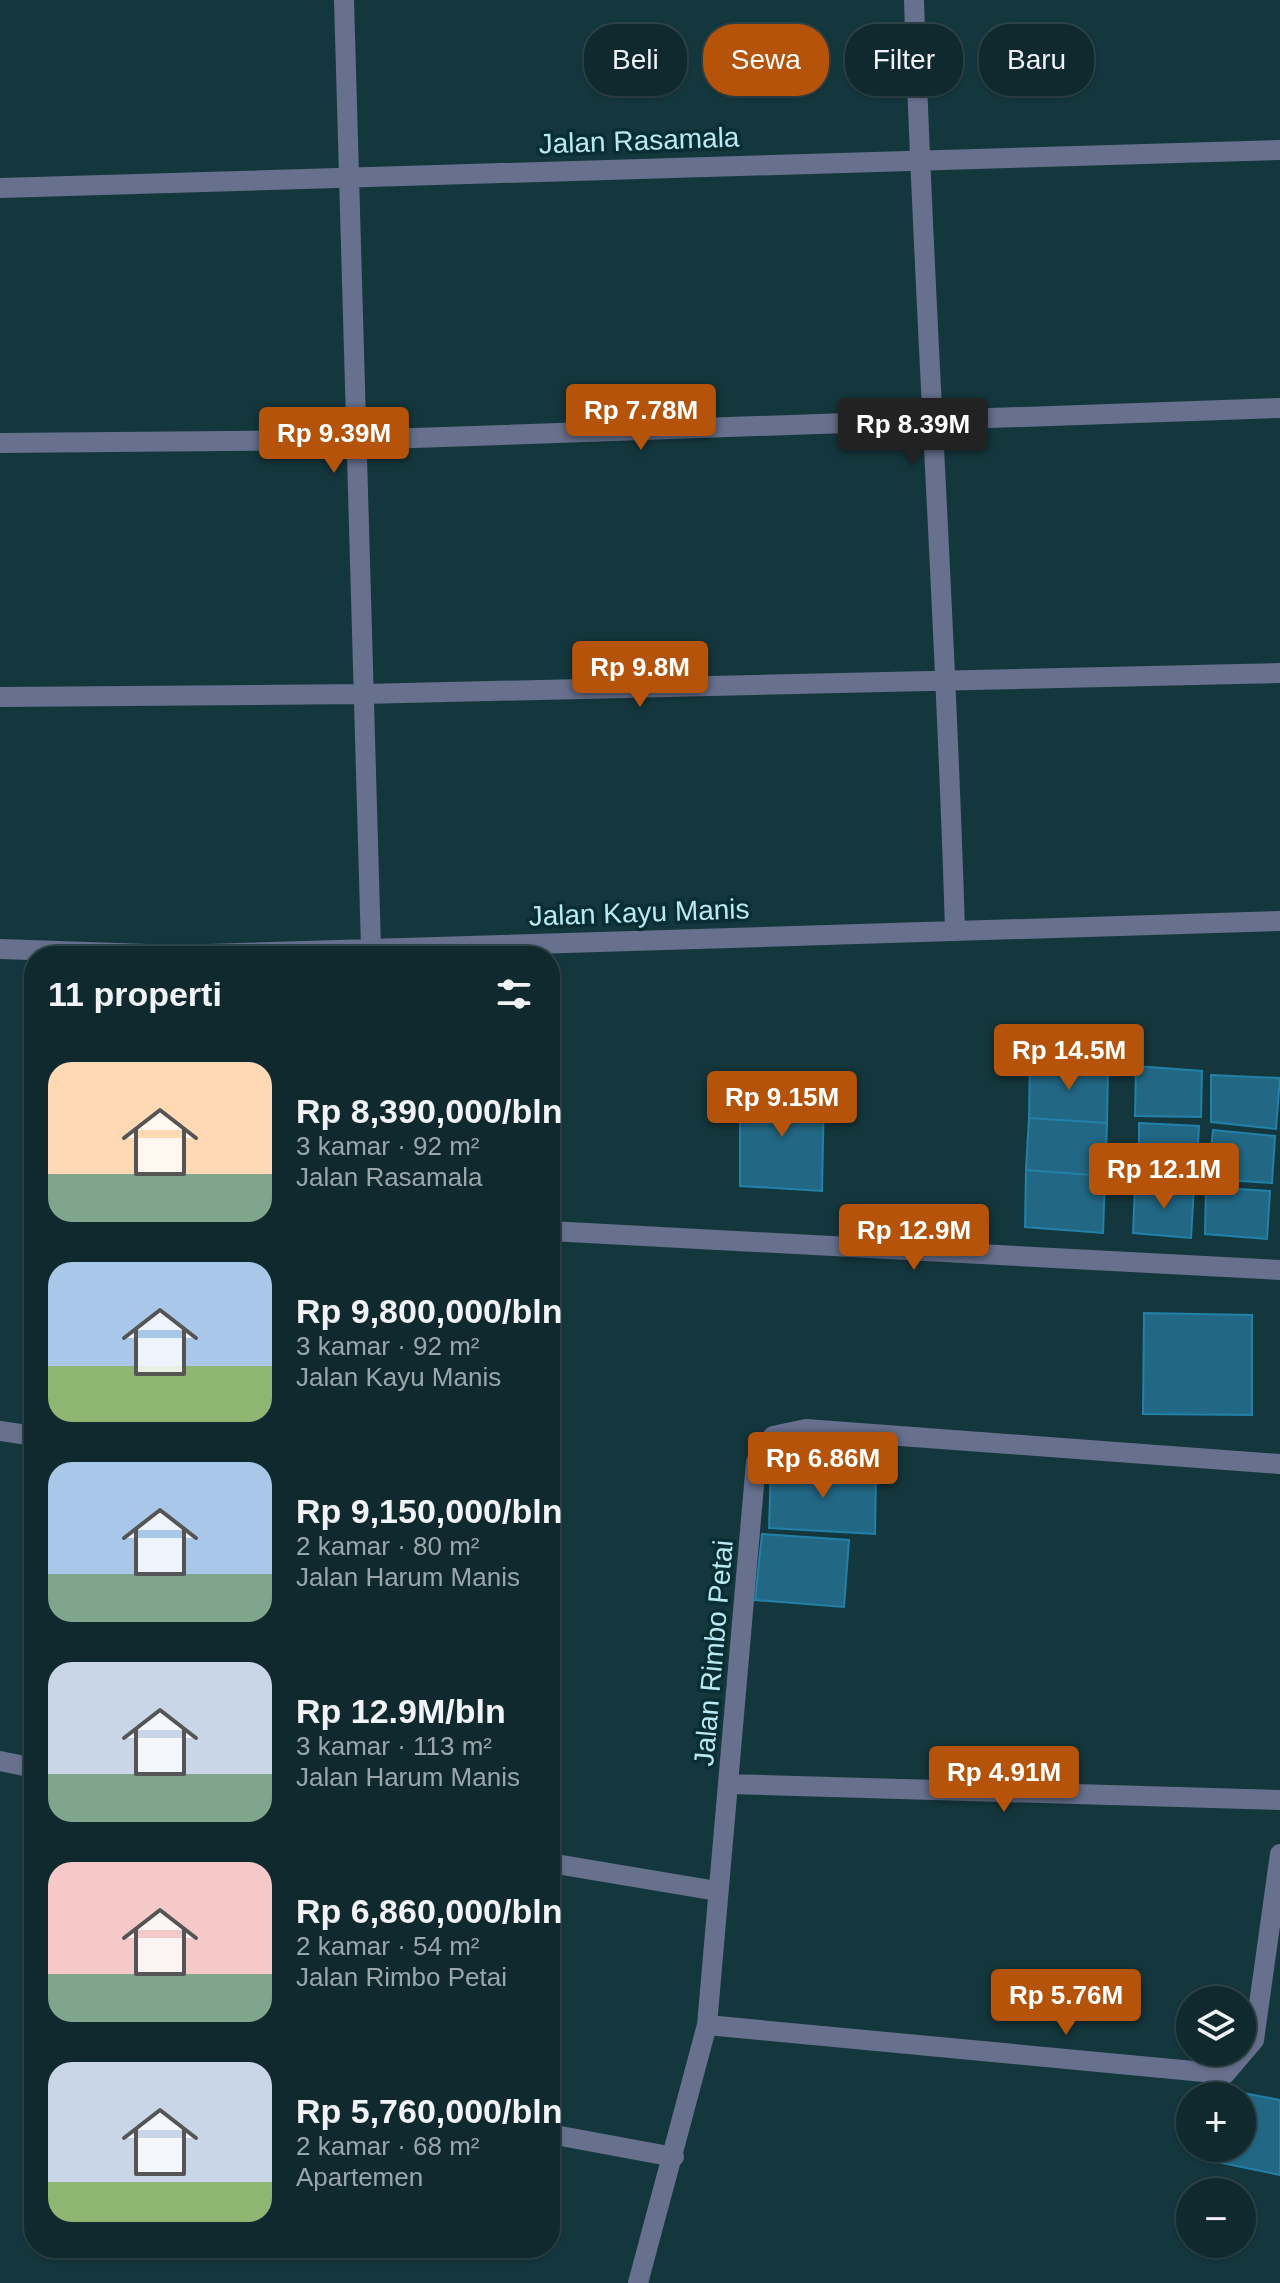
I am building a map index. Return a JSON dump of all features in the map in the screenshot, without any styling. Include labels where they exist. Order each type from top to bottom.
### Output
[{"type":"street","points":[[344,0],[371,946]]},
{"type":"street","points":[[914,0],[919,158],[948,680],[955,931]]},
{"type":"street","name":"Jalan Rasamala","points":[[0,188],[919,158],[1280,150]]},
{"type":"street","points":[[0,443],[355,440],[1280,408]]},
{"type":"street","points":[[0,697],[362,694],[1280,673]]},
{"type":"street","name":"Jalan Kayu Manis","points":[[440,946],[1280,921]]},
{"type":"street","name":"Jalan Kayu Manis","points":[[0,949],[24,950]]},
{"type":"street","points":[[560,1232],[1280,1270]]},
{"type":"street","name":"Jalan Rimbo Petai","points":[[638,2283],[707,2025],[756,1462],[773,1436],[806,1429],[1280,1464]]},
{"type":"street","points":[[0,1431],[24,1435]]},
{"type":"street","points":[[0,1761],[24,1766]]},
{"type":"street","points":[[730,1784],[1280,1800]]},
{"type":"street","points":[[707,2025],[1225,2074],[1254,2040],[1280,1854]]},
{"type":"street","points":[[560,1865],[717,1891]]},
{"type":"street","points":[[560,2136],[674,2157]]},
{"type":"building","points":[[1030,1062],[1108,1066],[1107,1123],[1029,1118]]},
{"type":"building","points":[[1136,1066],[1202,1071],[1201,1117],[1135,1116]]},
{"type":"building","points":[[1211,1075],[1280,1078],[1276,1129],[1211,1122]]},
{"type":"building","points":[[740,1089],[824,1091],[822,1191],[740,1186]]},
{"type":"building","points":[[1029,1118],[1107,1123],[1105,1176],[1026,1170]]},
{"type":"building","points":[[1139,1123],[1199,1126],[1196,1179],[1139,1175]]},
{"type":"building","points":[[1213,1130],[1275,1136],[1272,1183],[1208,1179]]},
{"type":"building","points":[[1026,1170],[1105,1176],[1103,1233],[1025,1227]]},
{"type":"building","points":[[1135,1186],[1194,1187],[1191,1238],[1133,1233]]},
{"type":"building","points":[[1206,1187],[1270,1191],[1267,1239],[1205,1234]]},
{"type":"building","points":[[1144,1313],[1252,1315],[1252,1415],[1143,1414]]},
{"type":"building","points":[[771,1467],[876,1472],[875,1534],[769,1528]]},
{"type":"building","points":[[762,1534],[849,1540],[844,1607],[755,1600]]},
{"type":"building","points":[[1256,2095],[1280,2100],[1280,2175],[1217,2162],[1256,2162]]}]
